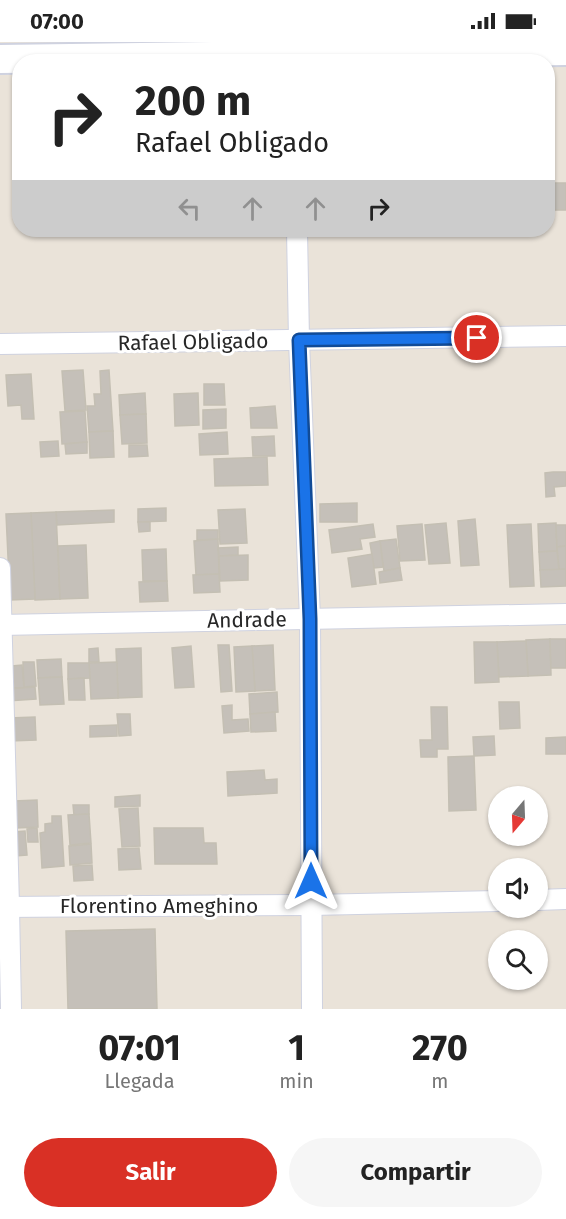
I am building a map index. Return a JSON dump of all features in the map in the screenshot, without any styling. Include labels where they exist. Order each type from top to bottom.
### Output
[{"type":"main road","points":[[312,54],[340,48],[566,51]]},
{"type":"street","points":[[297,237],[310,619],[312,1009]]},
{"type":"street","name":"Rafael Obligado","points":[[0,344],[566,336]]},
{"type":"street","points":[[0,568],[5,907],[11,1009]]},
{"type":"street","name":"Andrade","points":[[1,625],[566,614]]},
{"type":"street","points":[[548,900],[566,899]]},
{"type":"street","name":"Florentino Ameghino","points":[[5,907],[488,901]]},
{"type":"building","points":[[555,183],[566,183],[566,210],[555,210]]},
{"type":"building","points":[[83,370],[86,410],[65,411],[62,371]]},
{"type":"building","points":[[109,370],[113,431],[89,432],[87,406],[95,406],[94,394],[101,394],[100,371]]},
{"type":"building","points":[[31,374],[34,419],[22,419],[21,405],[8,406],[6,375]]},
{"type":"building","points":[[204,384],[224,384],[225,405],[204,405]]},
{"type":"building","points":[[145,393],[146,414],[120,415],[119,395]]},
{"type":"building","points":[[198,393],[199,425],[175,426],[174,394]]},
{"type":"building","points":[[275,406],[277,428],[251,428],[250,408]]},
{"type":"building","points":[[226,409],[226,428],[203,429],[203,410]]},
{"type":"building","points":[[85,411],[87,442],[62,444],[60,412]]},
{"type":"building","points":[[146,414],[147,443],[122,444],[120,415]]},
{"type":"building","points":[[113,431],[114,457],[90,458],[89,432]]},
{"type":"building","points":[[227,432],[228,454],[200,455],[199,434]]},
{"type":"building","points":[[274,436],[275,456],[253,456],[252,437]]},
{"type":"building","points":[[58,441],[59,456],[41,457],[40,442]]},
{"type":"building","points":[[87,442],[87,453],[66,454],[65,444]]},
{"type":"building","points":[[129,445],[147,445],[148,456],[129,457]]},
{"type":"building","points":[[267,457],[268,485],[215,486],[214,459]]},
{"type":"building","points":[[566,472],[566,486],[554,487],[555,496],[546,497],[545,473]]},
{"type":"building","points":[[357,503],[357,522],[320,522],[320,504]]},
{"type":"building","points":[[166,508],[166,521],[138,522],[138,509]]},
{"type":"building","points":[[245,509],[247,543],[220,544],[218,510]]},
{"type":"building","points":[[114,510],[114,522],[57,525],[56,512]]},
{"type":"building","points":[[56,512],[60,599],[35,600],[31,513]]},
{"type":"building","points":[[31,513],[35,599],[10,600],[6,514]]},
{"type":"building","points":[[475,519],[479,565],[461,566],[458,521]]},
{"type":"building","points":[[138,522],[150,522],[150,531],[139,532]]},
{"type":"building","points":[[446,523],[450,563],[429,564],[425,525]]},
{"type":"building","points":[[556,523],[557,551],[539,552],[538,524]]},
{"type":"building","points":[[373,524],[375,537],[360,539],[362,549],[332,553],[329,530]]},
{"type":"building","points":[[422,524],[425,560],[400,561],[397,526]]},
{"type":"building","points":[[531,524],[534,586],[510,587],[507,525]]},
{"type":"building","points":[[556,525],[566,525],[566,546],[557,547]]},
{"type":"building","points":[[197,530],[218,530],[218,539],[197,540]]},
{"type":"building","points":[[218,539],[219,574],[196,575],[194,541]]},
{"type":"building","points":[[396,539],[400,568],[384,571],[380,541]]},
{"type":"building","points":[[380,541],[383,567],[374,568],[370,543]]},
{"type":"building","points":[[86,545],[88,598],[60,599],[58,546]]},
{"type":"building","points":[[566,546],[566,569],[559,570],[557,547]]},
{"type":"building","points":[[238,547],[238,555],[219,556],[218,548]]},
{"type":"building","points":[[166,549],[167,581],[143,581],[142,550]]},
{"type":"building","points":[[557,551],[559,570],[540,570],[539,552]]},
{"type":"building","points":[[372,554],[376,584],[352,587],[348,558]]},
{"type":"building","points":[[248,555],[248,580],[220,581],[219,556]]},
{"type":"building","points":[[400,568],[402,580],[380,583],[379,572]]},
{"type":"building","points":[[566,569],[566,586],[541,587],[540,570]]},
{"type":"building","points":[[219,574],[220,592],[194,593],[193,575]]},
{"type":"building","points":[[167,581],[168,601],[140,602],[139,582]]},
{"type":"building","points":[[550,639],[551,675],[528,676],[526,640]]},
{"type":"building","points":[[550,639],[566,639],[566,668],[551,668]]},
{"type":"building","points":[[526,641],[528,676],[499,677],[497,642]]},
{"type":"building","points":[[474,642],[497,642],[499,682],[475,683]]},
{"type":"building","points":[[218,645],[229,645],[232,691],[221,692]]},
{"type":"building","points":[[273,645],[275,690],[255,691],[252,646]]},
{"type":"building","points":[[191,646],[194,687],[175,688],[172,648]]},
{"type":"building","points":[[252,646],[255,691],[236,692],[234,647]]},
{"type":"building","points":[[98,648],[99,662],[89,662],[89,649]]},
{"type":"building","points":[[141,648],[142,697],[118,698],[116,649]]},
{"type":"building","points":[[61,659],[62,677],[38,678],[37,660]]},
{"type":"building","points":[[23,662],[34,662],[36,686],[24,687]]},
{"type":"building","points":[[117,662],[118,698],[91,699],[89,663]]},
{"type":"building","points":[[68,663],[89,663],[90,678],[68,679]]},
{"type":"building","points":[[22,665],[24,688],[13,688],[12,666]]},
{"type":"building","points":[[62,677],[64,704],[40,705],[38,678]]},
{"type":"building","points":[[84,678],[85,700],[69,700],[68,679]]},
{"type":"building","points":[[35,687],[36,699],[7,701],[6,689]]},
{"type":"building","points":[[277,692],[278,712],[250,714],[249,694]]},
{"type":"building","points":[[499,702],[519,702],[520,728],[500,729]]},
{"type":"building","points":[[232,705],[232,720],[248,719],[249,731],[224,733],[222,706]]},
{"type":"building","points":[[431,707],[447,707],[448,749],[437,749],[437,757],[421,757],[420,740],[432,740]]},
{"type":"building","points":[[275,712],[276,731],[251,732],[250,714]]},
{"type":"building","points":[[117,714],[130,714],[131,735],[119,736]]},
{"type":"building","points":[[35,717],[36,740],[10,741],[9,718]]},
{"type":"building","points":[[117,725],[117,736],[90,737],[90,726]]},
{"type":"building","points":[[494,736],[495,755],[474,756],[473,737]]},
{"type":"building","points":[[566,737],[566,754],[546,754],[546,738]]},
{"type":"building","points":[[474,756],[476,810],[449,811],[448,757]]},
{"type":"building","points":[[264,770],[265,780],[277,779],[277,793],[228,796],[227,772]]},
{"type":"building","points":[[140,795],[140,806],[115,807],[115,797]]},
{"type":"building","points":[[37,800],[38,827],[16,828],[14,801]]},
{"type":"building","points":[[73,805],[89,805],[89,814],[74,815]]},
{"type":"building","points":[[138,808],[140,846],[122,847],[119,809]]},
{"type":"building","points":[[89,814],[91,843],[70,845],[68,815]]},
{"type":"building","points":[[52,816],[61,816],[64,866],[42,868],[40,833],[45,832],[45,824],[52,823]]},
{"type":"building","points":[[37,828],[38,842],[28,842],[27,829]]},
{"type":"building","points":[[154,828],[203,828],[204,843],[216,843],[217,864],[155,864]]},
{"type":"building","points":[[25,831],[27,855],[15,856],[13,832]]},
{"type":"building","points":[[91,844],[92,863],[70,865],[69,846]]},
{"type":"building","points":[[139,848],[141,869],[119,870],[118,849]]},
{"type":"building","points":[[92,865],[93,880],[74,881],[73,866]]},
{"type":"building","points":[[155,929],[157,1009],[68,1009],[66,931]]},
{"type":"route","points":[[311,881],[310,619],[299,340],[477,338]]}]
